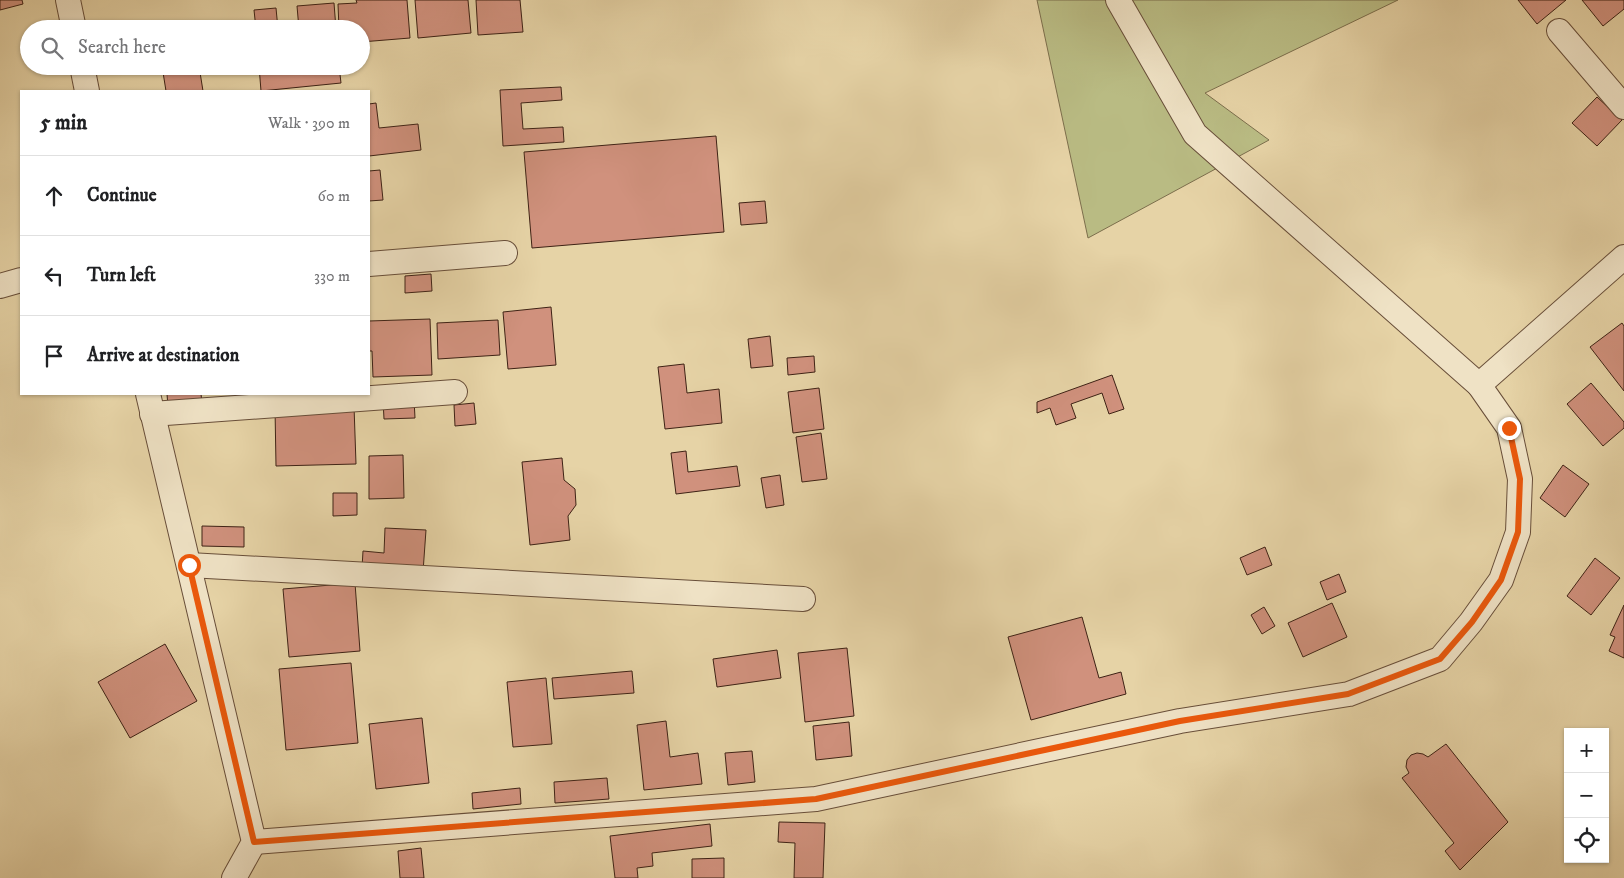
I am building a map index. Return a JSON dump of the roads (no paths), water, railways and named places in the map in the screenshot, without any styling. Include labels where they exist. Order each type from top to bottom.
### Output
[{"type":"street","points":[[68,0],[72,20]]},
{"type":"street","points":[[254,842],[816,799],[1180,721],[1348,694],[1440,659],[1472,622],[1501,580],[1518,532],[1520,479],[1509,428],[1479,385],[1194,134],[1118,0]]},
{"type":"street","points":[[1559,31],[1624,106]]},
{"type":"street","points":[[84,75],[87,90]]},
{"type":"street","points":[[370,264],[505,253]]},
{"type":"street","points":[[1479,385],[1624,257]]},
{"type":"street","points":[[0,286],[20,280]]},
{"type":"street","points":[[234,878],[254,842],[150,404],[455,392]]},
{"type":"street","points":[[189,565],[803,599]]}]
